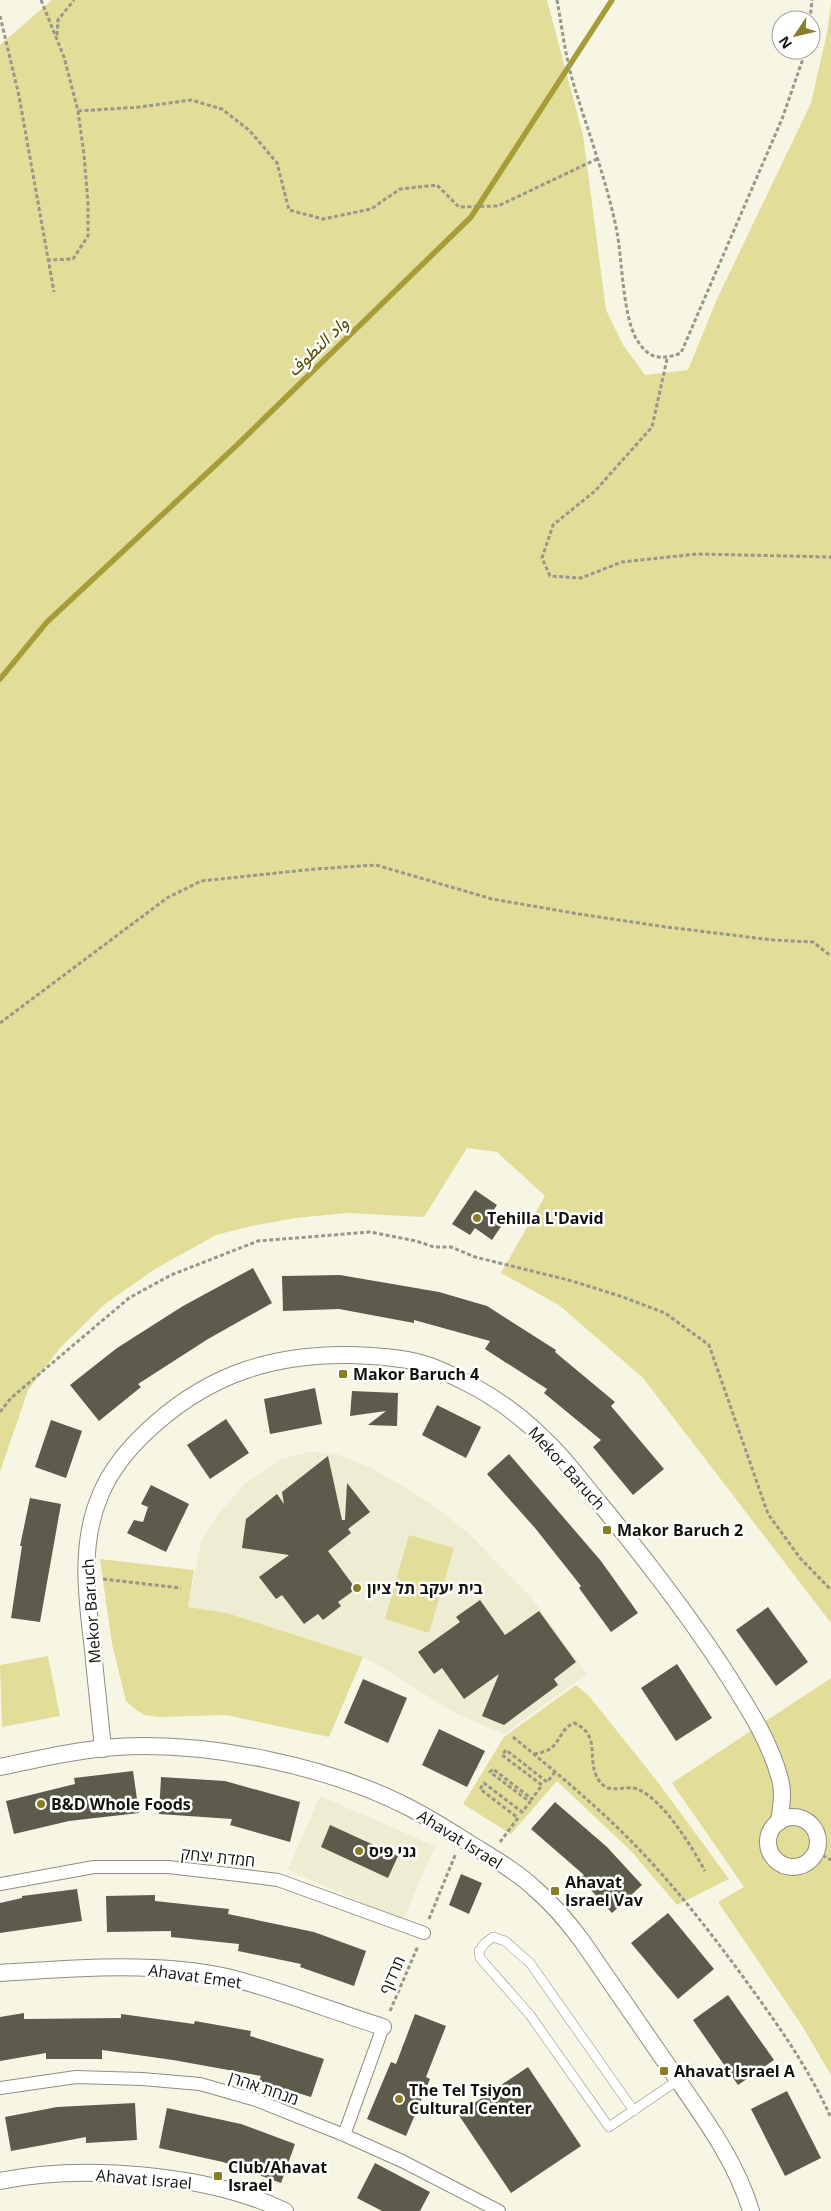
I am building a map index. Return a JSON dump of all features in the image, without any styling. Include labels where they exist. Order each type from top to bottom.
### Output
[{"type":"street","name":"Mekor Baruch","points":[[103,1748],[86,1577],[86,1551],[100,1496],[115,1469],[137,1439],[167,1413],[202,1389],[236,1373],[272,1361],[318,1355],[382,1356],[425,1364],[475,1387],[515,1413],[546,1440],[643,1556],[712,1651],[752,1715],[768,1745],[781,1782],[782,1800],[779,1822]]},
{"type":"street","name":"Ahavat Israel","points":[[0,1767],[103,1748],[169,1748],[217,1751],[318,1772],[372,1791],[410,1808],[489,1856],[534,1887],[562,1914],[678,2080],[727,2154],[740,2180],[751,2211]]},
{"type":"street","points":[[781,1782],[802,1819]]},
{"type":"street","points":[[787,1817],[802,1819],[810,1823],[818,1837],[824,1856],[799,1867],[790,1868],[775,1860],[770,1853],[769,1836],[779,1822],[787,1817]]},
{"type":"street","name":"חמדת יצחק","points":[[0,1884],[94,1868],[168,1868],[221,1873],[278,1880],[424,1933]]},
{"type":"street","name":"Ahavat Emet","points":[[0,1973],[116,1967],[182,1971],[229,1978],[383,2027]]},
{"type":"street","points":[[344,2135],[383,2027]]},
{"type":"street","name":"מנחת אהרן","points":[[0,2088],[76,2077],[142,2079],[200,2084],[256,2100],[344,2135],[402,2161],[499,2211]]},
{"type":"street","name":"Ahavat Israel","points":[[0,2181],[26,2176],[84,2174],[162,2178],[193,2182],[230,2192],[285,2211]]},
{"type":"lane","points":[[634,2111],[530,1963],[505,1941],[493,1937],[485,1942],[479,1951],[480,1958],[530,2015],[609,2127],[634,2111],[678,2080]]},
{"type":"path","points":[[42,0],[64,57],[78,111],[88,203],[88,236],[73,258],[48,260]]},
{"type":"path","points":[[56,38],[58,20],[74,0]]},
{"type":"path","points":[[557,0],[573,81],[616,230],[628,313],[636,340],[650,356],[666,359],[682,353],[782,119],[803,60]]},
{"type":"path","points":[[0,16],[19,96],[54,292]]},
{"type":"path","points":[[78,111],[140,107],[191,100],[222,109],[250,131],[277,163],[289,210],[323,220],[371,209],[400,188],[437,185],[459,207],[498,206],[597,159]]},
{"type":"path","points":[[666,359],[652,427],[595,491],[553,525],[542,558],[550,576],[581,578],[622,562],[697,554],[831,557]]},
{"type":"path","points":[[0,1023],[167,898],[201,880],[315,869],[376,865],[492,899],[666,927],[773,940],[813,942],[831,956]]},
{"type":"path","points":[[0,1412],[11,1398],[129,1298],[171,1275],[258,1241],[370,1232],[416,1241],[434,1247],[451,1247],[476,1258],[572,1281],[620,1296],[665,1313],[709,1344],[768,1514],[800,1558],[831,1590]]},
{"type":"path","points":[[86,1577],[181,1588]]},
{"type":"path","points":[[534,1754],[548,1750],[555,1744],[568,1725],[574,1723],[584,1727],[592,1741],[595,1772],[602,1784],[609,1789],[627,1786],[647,1794],[690,1844],[705,1871]]},
{"type":"path","points":[[513,1737],[628,1838],[709,1931],[781,2030],[824,2101],[831,2118]]},
{"type":"path","points":[[489,1856],[518,1818],[480,1789],[484,1783],[522,1812],[530,1802],[490,1772],[493,1769],[532,1798],[542,1785],[502,1755],[506,1750],[548,1782],[555,1772]]},
{"type":"path","name":"תרדוף","points":[[383,2027],[462,1839]]},
{"type":"shaded area","points":[[52,0],[547,0],[583,135],[606,310],[623,345],[645,375],[688,370],[717,299],[811,103],[827,33],[831,4],[831,1623],[643,1378],[559,1305],[501,1273],[545,1196],[497,1152],[467,1148],[424,1217],[346,1213],[296,1218],[251,1226],[216,1235],[155,1269],[105,1304],[60,1348],[28,1390],[0,1472],[0,45]]},
{"type":"shaded area","name":"בית יעקב תל ציון","points":[[310,1452],[336,1454],[372,1468],[430,1503],[467,1532],[530,1596],[587,1674],[504,1734],[453,1712],[370,1660],[227,1613],[188,1607],[201,1542],[219,1513],[246,1483],[281,1459]]},
{"type":"shaded area","points":[[409,1535],[454,1548],[429,1633],[385,1619]]},
{"type":"shaded area","points":[[100,1559],[194,1570],[188,1607],[227,1613],[363,1657],[329,1737],[226,1715],[159,1717],[144,1715],[135,1709],[126,1701],[112,1644]]},
{"type":"shaded area","points":[[48,1656],[60,1716],[2,1727],[0,1665]]},
{"type":"shaded area","points":[[831,1678],[831,2075],[801,2024],[718,1902],[744,1887],[672,1783]]},
{"type":"shaded area","points":[[576,1685],[589,1696],[657,1781],[729,1879],[677,1905],[632,1852],[557,1781],[511,1834],[463,1804],[504,1737]]},
{"type":"shaded area","points":[[320,1796],[435,1846],[403,1920],[288,1870]]},
{"type":"building","name":"Tehilla L'David","points":[[475,1190],[497,1205],[491,1214],[504,1222],[492,1240],[475,1228],[470,1235],[452,1224]]},
{"type":"building","points":[[253,1268],[272,1303],[208,1339],[138,1384],[141,1387],[99,1421],[70,1385],[117,1348],[183,1306]]},
{"type":"building","points":[[340,1275],[439,1292],[487,1306],[556,1350],[555,1352],[615,1402],[611,1406],[664,1469],[633,1495],[593,1447],[601,1440],[544,1393],[547,1389],[485,1349],[490,1341],[414,1320],[414,1323],[339,1309],[283,1311],[282,1276]]},
{"type":"building","points":[[315,1388],[322,1424],[270,1434],[264,1399]]},
{"type":"building","points":[[352,1391],[398,1393],[397,1426],[368,1425],[386,1411],[350,1416]]},
{"type":"building","points":[[437,1405],[481,1427],[466,1458],[422,1435]]},
{"type":"building","points":[[226,1419],[249,1453],[210,1479],[187,1445]]},
{"type":"building","points":[[51,1420],[82,1431],[66,1478],[35,1467]]},
{"type":"building","points":[[509,1454],[601,1561],[638,1613],[611,1632],[579,1588],[581,1586],[535,1528],[487,1474]]},
{"type":"building","points":[[328,1456],[342,1520],[345,1520],[347,1483],[370,1512],[348,1529],[351,1533],[328,1551],[356,1589],[338,1602],[341,1606],[323,1620],[318,1614],[304,1624],[282,1595],[276,1599],[259,1577],[289,1555],[242,1548],[246,1519],[277,1494],[284,1504],[282,1492]]},
{"type":"building","points":[[151,1485],[189,1504],[166,1552],[127,1533],[134,1520],[143,1522],[148,1507],[141,1504]]},
{"type":"building","points":[[30,1498],[61,1504],[40,1622],[11,1618],[22,1546],[20,1546]]},
{"type":"building","points":[[480,1600],[505,1635],[539,1611],[576,1662],[554,1679],[558,1685],[504,1725],[482,1716],[499,1674],[464,1699],[442,1668],[434,1674],[418,1652],[460,1622],[456,1617]]},
{"type":"building","points":[[768,1607],[808,1662],[776,1686],[736,1630]]},
{"type":"building","points":[[677,1664],[712,1718],[676,1741],[641,1688]]},
{"type":"building","points":[[363,1679],[407,1698],[388,1743],[344,1723]]},
{"type":"building","points":[[439,1729],[485,1751],[467,1787],[422,1765]]},
{"type":"building","points":[[133,1771],[139,1813],[69,1821],[14,1834],[6,1801],[75,1784],[74,1778]]},
{"type":"building","points":[[161,1777],[225,1781],[300,1802],[290,1842],[230,1825],[232,1819],[159,1814]]},
{"type":"building","points":[[555,1802],[607,1847],[642,1885],[612,1913],[580,1878],[584,1875],[531,1829]]},
{"type":"building","name":"גני פיס","points":[[330,1825],[398,1856],[388,1878],[321,1847]]},
{"type":"building","points":[[461,1874],[482,1883],[469,1914],[449,1905]]},
{"type":"building","points":[[77,1889],[82,1921],[0,1933],[0,1903],[22,1898],[22,1896]]},
{"type":"building","points":[[155,1895],[155,1901],[229,1909],[228,1914],[314,1932],[366,1951],[354,1986],[300,1967],[301,1964],[238,1951],[239,1944],[171,1937],[171,1931],[107,1932],[106,1896]]},
{"type":"building","points":[[668,1913],[714,1969],[678,1999],[631,1943]]},
{"type":"building","points":[[728,1995],[774,2060],[738,2085],[693,2020]]},
{"type":"building","points":[[24,2013],[24,2019],[121,2018],[121,2014],[194,2024],[195,2021],[251,2031],[250,2036],[324,2059],[311,2097],[259,2081],[261,2076],[173,2060],[102,2050],[102,2059],[46,2059],[46,2053],[0,2061],[0,2017]]},
{"type":"building","points":[[415,2014],[446,2026],[426,2077],[430,2079],[406,2136],[367,2119],[391,2062],[396,2064]]},
{"type":"building","points":[[528,2067],[581,2146],[511,2193],[458,2114]]},
{"type":"building","points":[[787,2091],[821,2158],[785,2176],[751,2109]]},
{"type":"building","points":[[135,2103],[137,2140],[86,2143],[86,2137],[11,2151],[5,2117],[57,2107]]},
{"type":"building","points":[[167,2108],[241,2124],[295,2144],[281,2183],[223,2162],[159,2148]]},
{"type":"building","points":[[375,2163],[430,2192],[420,2211],[382,2211],[357,2198]]},
{"type":"waterway","name":"واد النطوف","points":[[0,679],[47,622],[236,446],[471,217],[612,0]]},
{"type":"place","name":"Tehilla L'David","points":[[477,1218]]},
{"type":"place","name":"Makor Baruch 4","points":[[343,1374]]},
{"type":"place","name":"Makor Baruch 2","points":[[607,1530]]},
{"type":"place","name":"בית יעקב תל ציון","points":[[357,1588]]},
{"type":"place","name":"B&D Whole Foods","points":[[41,1804]]},
{"type":"place","name":"גני פיס","points":[[359,1851]]},
{"type":"place","name":"Ahavat Israel Vav","points":[[555,1891]]},
{"type":"place","name":"Ahavat Israel A","points":[[664,2071]]},
{"type":"place","name":"The Tel Tsiyon Cultural Center","points":[[399,2099]]},
{"type":"place","name":"Club/Ahavat Israel","points":[[218,2176]]}]
